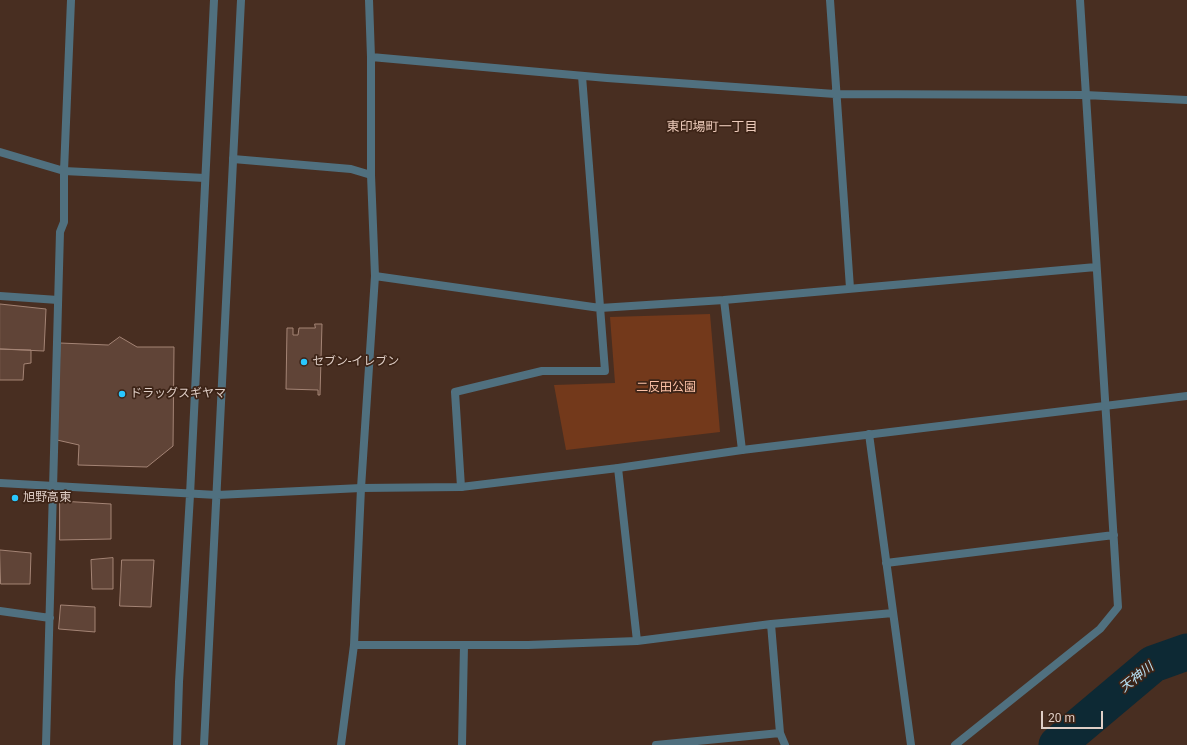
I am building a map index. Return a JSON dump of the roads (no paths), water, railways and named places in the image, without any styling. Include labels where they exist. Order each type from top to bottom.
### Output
[{"type":"street","points":[[46,745],[60,232],[64,222],[64,172],[71,0]]},
{"type":"street","points":[[177,745],[214,0]]},
{"type":"street","points":[[204,745],[241,0]]},
{"type":"street","points":[[341,745],[354,645],[361,488],[376,276],[371,175],[371,57],[369,0]]},
{"type":"street","points":[[830,0],[835,94],[850,288]]},
{"type":"street","points":[[955,745],[1100,629],[1118,607],[1080,0]]},
{"type":"street","points":[[371,57],[582,76],[835,94],[1085,95],[1187,100]]},
{"type":"street","points":[[461,487],[455,392],[542,371],[605,371],[582,76]]},
{"type":"street","points":[[0,152],[64,172],[204,178]]},
{"type":"street","points":[[233,159],[351,169],[371,175]]},
{"type":"street","points":[[376,276],[600,308],[724,300],[1096,267]]},
{"type":"street","points":[[0,296],[58,300]]},
{"type":"street","points":[[724,300],[742,450]]},
{"type":"street","points":[[0,483],[190,495],[361,488],[461,487],[618,468],[869,434],[1187,396]]},
{"type":"street","points":[[869,434],[911,745]]},
{"type":"street","points":[[618,468],[637,641]]},
{"type":"street","points":[[886,563],[1114,535]]},
{"type":"street","points":[[0,611],[50,618]]},
{"type":"street","points":[[354,645],[528,645],[637,641],[771,624],[893,613]]},
{"type":"street","points":[[771,624],[780,733],[785,745]]},
{"type":"street","points":[[462,745],[464,645]]},
{"type":"street","points":[[656,745],[780,733]]},
{"type":"waterway","name":"天神川","points":[[1057,745],[1153,664],[1187,652]]},
{"type":"place","name":"セブン-イレブン","points":[[304,362]]},
{"type":"place","name":"ドラッグスギヤマ","points":[[122,394]]},
{"type":"place","name":"旭野高東","points":[[15,498]]},
{"type":"district","name":"東印場町一丁目","points":[[712,128]]},
{"type":"park label","name":"二反田公園","points":[[666,388]]}]
